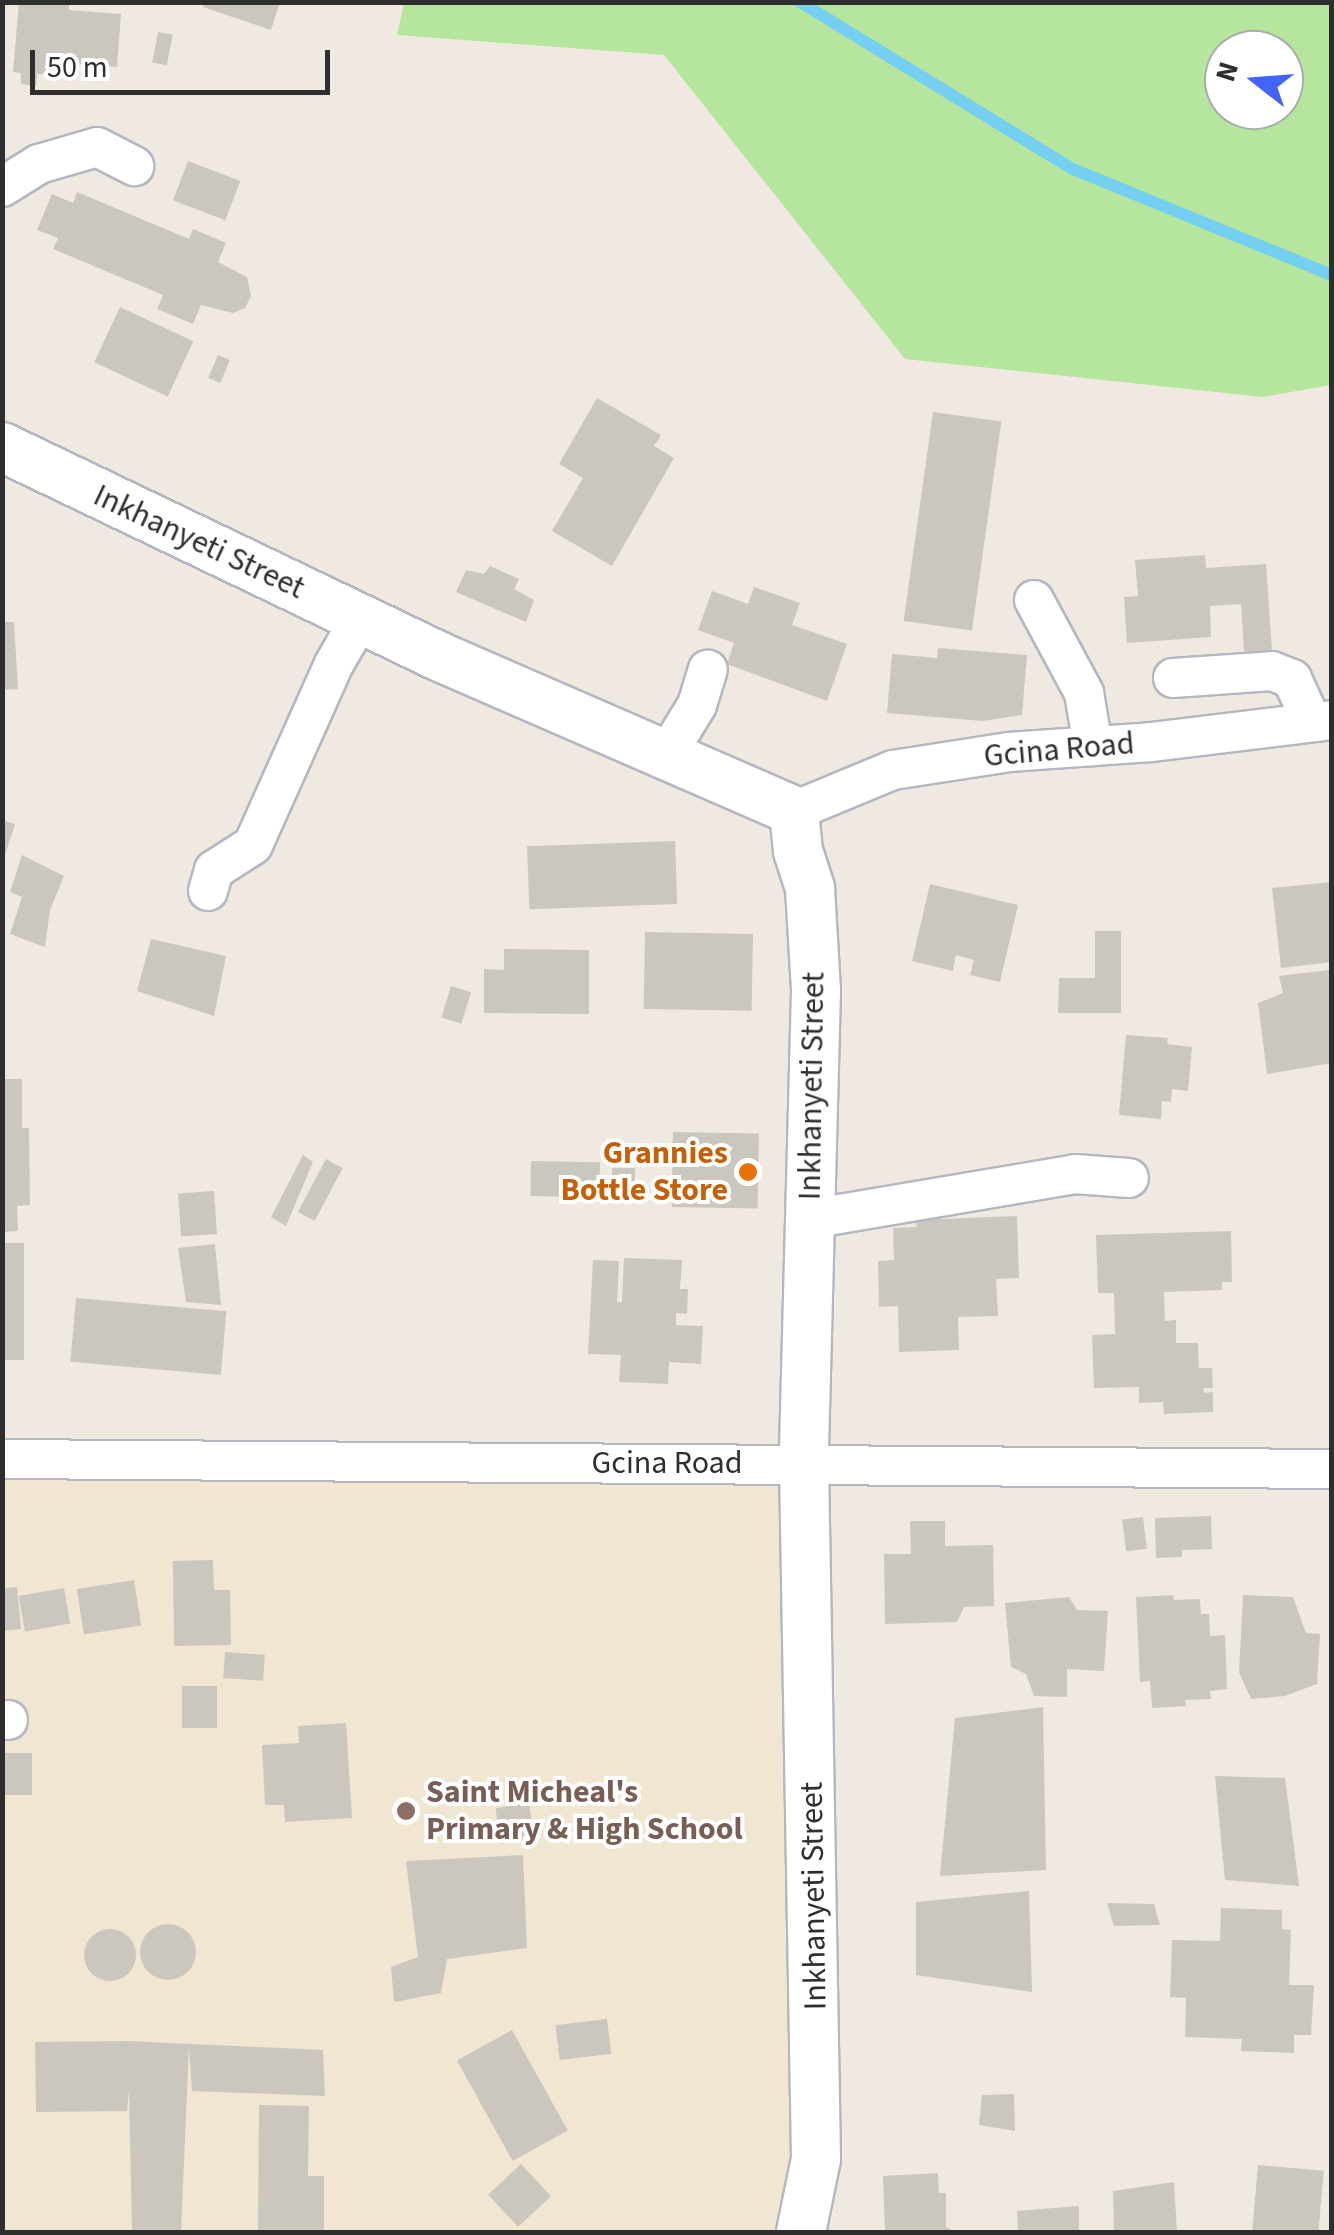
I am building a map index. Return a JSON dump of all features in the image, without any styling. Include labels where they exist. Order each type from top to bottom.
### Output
[{"type":"street","points":[[2,187],[38,164],[97,147],[134,166]]},
{"type":"street","name":"Inkhanyeti Street","points":[[2,447],[360,618],[794,811],[798,852],[810,889],[816,991],[804,1464],[817,2041],[816,2159],[801,2232]]},
{"type":"street","points":[[1034,600],[1084,693],[1093,746]]},
{"type":"street","points":[[208,891],[214,870],[252,845],[334,664],[360,618]]},
{"type":"street","points":[[667,754],[697,705],[708,670]]},
{"type":"street","points":[[1173,678],[1272,671],[1292,679],[1322,721]]},
{"type":"street","name":"Gcina Road","points":[[794,811],[894,770],[1009,752],[1322,721]]},
{"type":"street","points":[[810,1218],[1075,1174],[1129,1178]]},
{"type":"street","name":"Gcina Road","points":[[2,1459],[1332,1470]]},
{"type":"shaded area","name":"Saint Micheal's Primary & High School","points":[[3,1459],[804,1459],[804,2232],[3,2232]]},
{"type":"green space","points":[[404,3],[1331,3],[1331,385],[1263,397],[905,359],[664,55],[397,35]]},
{"type":"building","points":[[19,2],[69,2],[69,10],[121,14],[117,67],[66,63],[65,76],[37,74],[36,86],[21,84],[21,73],[13,72]]},
{"type":"building","points":[[204,2],[280,2],[271,30],[203,7]]},
{"type":"building","points":[[158,32],[173,35],[167,65],[152,62]]},
{"type":"building","points":[[188,161],[240,181],[225,220],[173,200]]},
{"type":"building","points":[[77,192],[189,239],[193,229],[226,243],[218,262],[247,277],[251,296],[245,308],[233,313],[201,305],[193,324],[157,309],[163,295],[53,249],[58,238],[37,230],[52,194],[73,203]]},
{"type":"building","points":[[120,307],[193,341],[168,397],[94,362]]},
{"type":"building","points":[[218,355],[230,360],[220,383],[208,378]]},
{"type":"building","points":[[597,398],[661,435],[654,446],[674,458],[612,566],[552,531],[583,478],[559,464]]},
{"type":"building","points":[[933,412],[1001,422],[972,631],[904,621]]},
{"type":"building","points":[[1205,555],[1206,568],[1266,564],[1272,650],[1244,652],[1241,604],[1210,606],[1211,637],[1127,643],[1124,597],[1138,596],[1135,560]]},
{"type":"building","points":[[490,566],[519,579],[514,589],[534,600],[526,622],[456,592],[466,570],[484,574]]},
{"type":"building","points":[[754,587],[800,603],[792,625],[847,644],[827,701],[727,664],[734,643],[698,630],[712,591],[748,604]]},
{"type":"building","points":[[2,622],[14,622],[18,689],[2,690]]},
{"type":"building","points":[[938,648],[1027,655],[1022,715],[983,721],[887,713],[892,654],[937,658]]},
{"type":"building","points":[[2,820],[15,824],[3,861],[2,861]]},
{"type":"building","points":[[675,841],[677,904],[529,909],[527,846]]},
{"type":"building","points":[[22,855],[64,876],[50,910],[45,947],[10,934],[22,897],[10,892]]},
{"type":"building","points":[[1332,882],[1332,962],[1281,968],[1272,888]]},
{"type":"building","points":[[930,884],[1018,905],[1000,982],[970,975],[974,960],[956,955],[953,971],[912,961]]},
{"type":"building","points":[[1095,931],[1121,931],[1121,1013],[1058,1013],[1059,978],[1095,978]]},
{"type":"building","points":[[645,932],[753,934],[752,1011],[644,1009]]},
{"type":"building","points":[[151,939],[226,956],[214,1016],[137,991]]},
{"type":"building","points":[[504,949],[589,950],[589,1014],[484,1013],[484,969],[504,970]]},
{"type":"building","points":[[1329,970],[1332,1063],[1267,1074],[1258,1003],[1283,993],[1279,976]]},
{"type":"building","points":[[451,986],[471,992],[461,1024],[441,1018]]},
{"type":"building","points":[[1126,1035],[1168,1038],[1167,1044],[1192,1047],[1188,1091],[1172,1089],[1171,1102],[1162,1101],[1161,1119],[1119,1115]]},
{"type":"building","points":[[2,1079],[22,1079],[22,1128],[29,1128],[30,1205],[17,1206],[18,1231],[2,1232]]},
{"type":"building","points":[[673,1132],[759,1134],[758,1208],[672,1207]]},
{"type":"building","points":[[303,1155],[313,1162],[286,1226],[271,1217]]},
{"type":"building","points":[[326,1159],[343,1168],[315,1221],[298,1212]]},
{"type":"building","points":[[531,1161],[600,1162],[599,1197],[530,1196]]},
{"type":"building","points":[[612,1168],[635,1168],[635,1201],[612,1201]]},
{"type":"building","points":[[214,1191],[217,1234],[181,1236],[178,1194]]},
{"type":"building","points":[[1017,1216],[1019,1278],[996,1279],[998,1316],[958,1317],[959,1350],[899,1352],[898,1306],[879,1307],[878,1261],[894,1260],[893,1228],[917,1227],[916,1220]]},
{"type":"building","points":[[1231,1231],[1232,1282],[1222,1282],[1222,1290],[1164,1292],[1165,1321],[1176,1320],[1176,1343],[1198,1343],[1199,1368],[1212,1368],[1213,1388],[1203,1388],[1204,1393],[1213,1392],[1213,1412],[1164,1414],[1163,1402],[1139,1403],[1139,1387],[1094,1388],[1092,1335],[1115,1334],[1114,1293],[1098,1293],[1096,1235]]},
{"type":"building","points":[[2,1243],[24,1243],[24,1360],[2,1360]]},
{"type":"building","points":[[215,1244],[221,1305],[186,1302],[178,1248]]},
{"type":"building","points":[[624,1258],[682,1260],[680,1289],[688,1289],[687,1314],[676,1313],[676,1325],[703,1326],[701,1364],[669,1362],[668,1384],[619,1382],[621,1355],[588,1354],[593,1260],[619,1261],[617,1302],[622,1302]]},
{"type":"building","points":[[76,1298],[226,1311],[221,1375],[70,1362]]},
{"type":"building","points":[[1211,1516],[1212,1549],[1182,1550],[1182,1557],[1156,1558],[1155,1518]]},
{"type":"building","points":[[1143,1517],[1147,1549],[1126,1551],[1122,1520]]},
{"type":"building","points":[[910,1521],[945,1521],[945,1546],[993,1545],[994,1606],[964,1607],[957,1622],[885,1624],[884,1554],[911,1554]]},
{"type":"building","points":[[213,1560],[214,1590],[230,1590],[231,1645],[174,1646],[173,1561]]},
{"type":"building","points":[[134,1580],[141,1625],[84,1635],[77,1589]]},
{"type":"building","points":[[17,1587],[21,1629],[2,1631],[2,1589]]},
{"type":"building","points":[[64,1588],[70,1623],[25,1631],[19,1596]]},
{"type":"building","points":[[1173,1595],[1174,1600],[1200,1599],[1201,1614],[1209,1614],[1210,1636],[1225,1635],[1227,1689],[1210,1691],[1211,1699],[1185,1700],[1186,1706],[1152,1708],[1150,1681],[1140,1682],[1136,1597]]},
{"type":"building","points":[[1243,1595],[1293,1597],[1306,1633],[1320,1634],[1317,1684],[1285,1696],[1251,1699],[1239,1672]]},
{"type":"building","points":[[1069,1597],[1077,1610],[1108,1611],[1104,1671],[1067,1669],[1067,1697],[1034,1696],[1026,1674],[1011,1667],[1005,1603]]},
{"type":"building","points":[[225,1652],[265,1655],[263,1681],[223,1678]]},
{"type":"building","points":[[182,1686],[217,1686],[217,1728],[182,1728]]},
{"type":"building","points":[[1043,1707],[1046,1870],[940,1876],[955,1718]]},
{"type":"building","points":[[346,1723],[352,1818],[285,1822],[284,1805],[265,1805],[262,1745],[299,1743],[298,1726]]},
{"type":"building","points":[[2,1753],[32,1753],[32,1795],[2,1795]]},
{"type":"building","points":[[1215,1776],[1285,1778],[1299,1886],[1225,1880]]},
{"type":"building","points":[[529,1803],[535,1839],[501,1844],[495,1808]]},
{"type":"building","points":[[523,1855],[527,1948],[447,1959],[441,1993],[394,2002],[391,1967],[418,1957],[406,1861]]},
{"type":"building","points":[[1029,1891],[1032,1992],[916,1975],[916,1902]]},
{"type":"building","points":[[1107,1903],[1154,1904],[1160,1925],[1114,1926]]},
{"type":"building","points":[[1221,1908],[1282,1910],[1282,1929],[1291,1930],[1289,1985],[1314,1985],[1311,2035],[1294,2035],[1294,2053],[1241,2051],[1242,2039],[1185,2037],[1186,1998],[1170,1997],[1172,1940],[1220,1941]]},
{"type":"building","points":[[168,1924],[188,1932],[196,1952],[188,1972],[168,1980],[148,1972],[140,1952],[148,1932]]},
{"type":"building","points":[[110,1929],[129,1936],[136,1955],[129,1974],[110,1981],[91,1974],[84,1955],[91,1936]]},
{"type":"building","points":[[607,2019],[611,2054],[560,2060],[555,2025]]},
{"type":"building","points":[[512,2030],[568,2131],[513,2161],[457,2061]]},
{"type":"building","points":[[127,2041],[323,2050],[325,2096],[192,2091],[189,2046],[181,2232],[132,2232],[129,2090],[127,2111],[36,2112],[35,2042]]},
{"type":"building","points":[[1014,2094],[1015,2131],[979,2125],[982,2095]]},
{"type":"building","points":[[259,2105],[309,2106],[308,2176],[324,2176],[324,2232],[258,2232]]},
{"type":"building","points":[[521,2164],[551,2196],[518,2227],[488,2195]]},
{"type":"building","points":[[1258,2165],[1324,2171],[1318,2232],[1252,2232]]},
{"type":"building","points":[[938,2173],[939,2193],[946,2193],[946,2227],[955,2232],[885,2232],[883,2176]]},
{"type":"building","points":[[1174,2182],[1177,2232],[1114,2232],[1113,2191]]},
{"type":"building","points":[[1079,2206],[1079,2232],[1018,2232],[1017,2211]]},
{"type":"waterway","points":[[800,2],[1073,169],[1332,275]]},
{"type":"place","name":"Grannies Bottle Store","points":[[748,1172]]},
{"type":"place","name":"Saint Micheal's Primary & High School","points":[[406,1811]]}]
